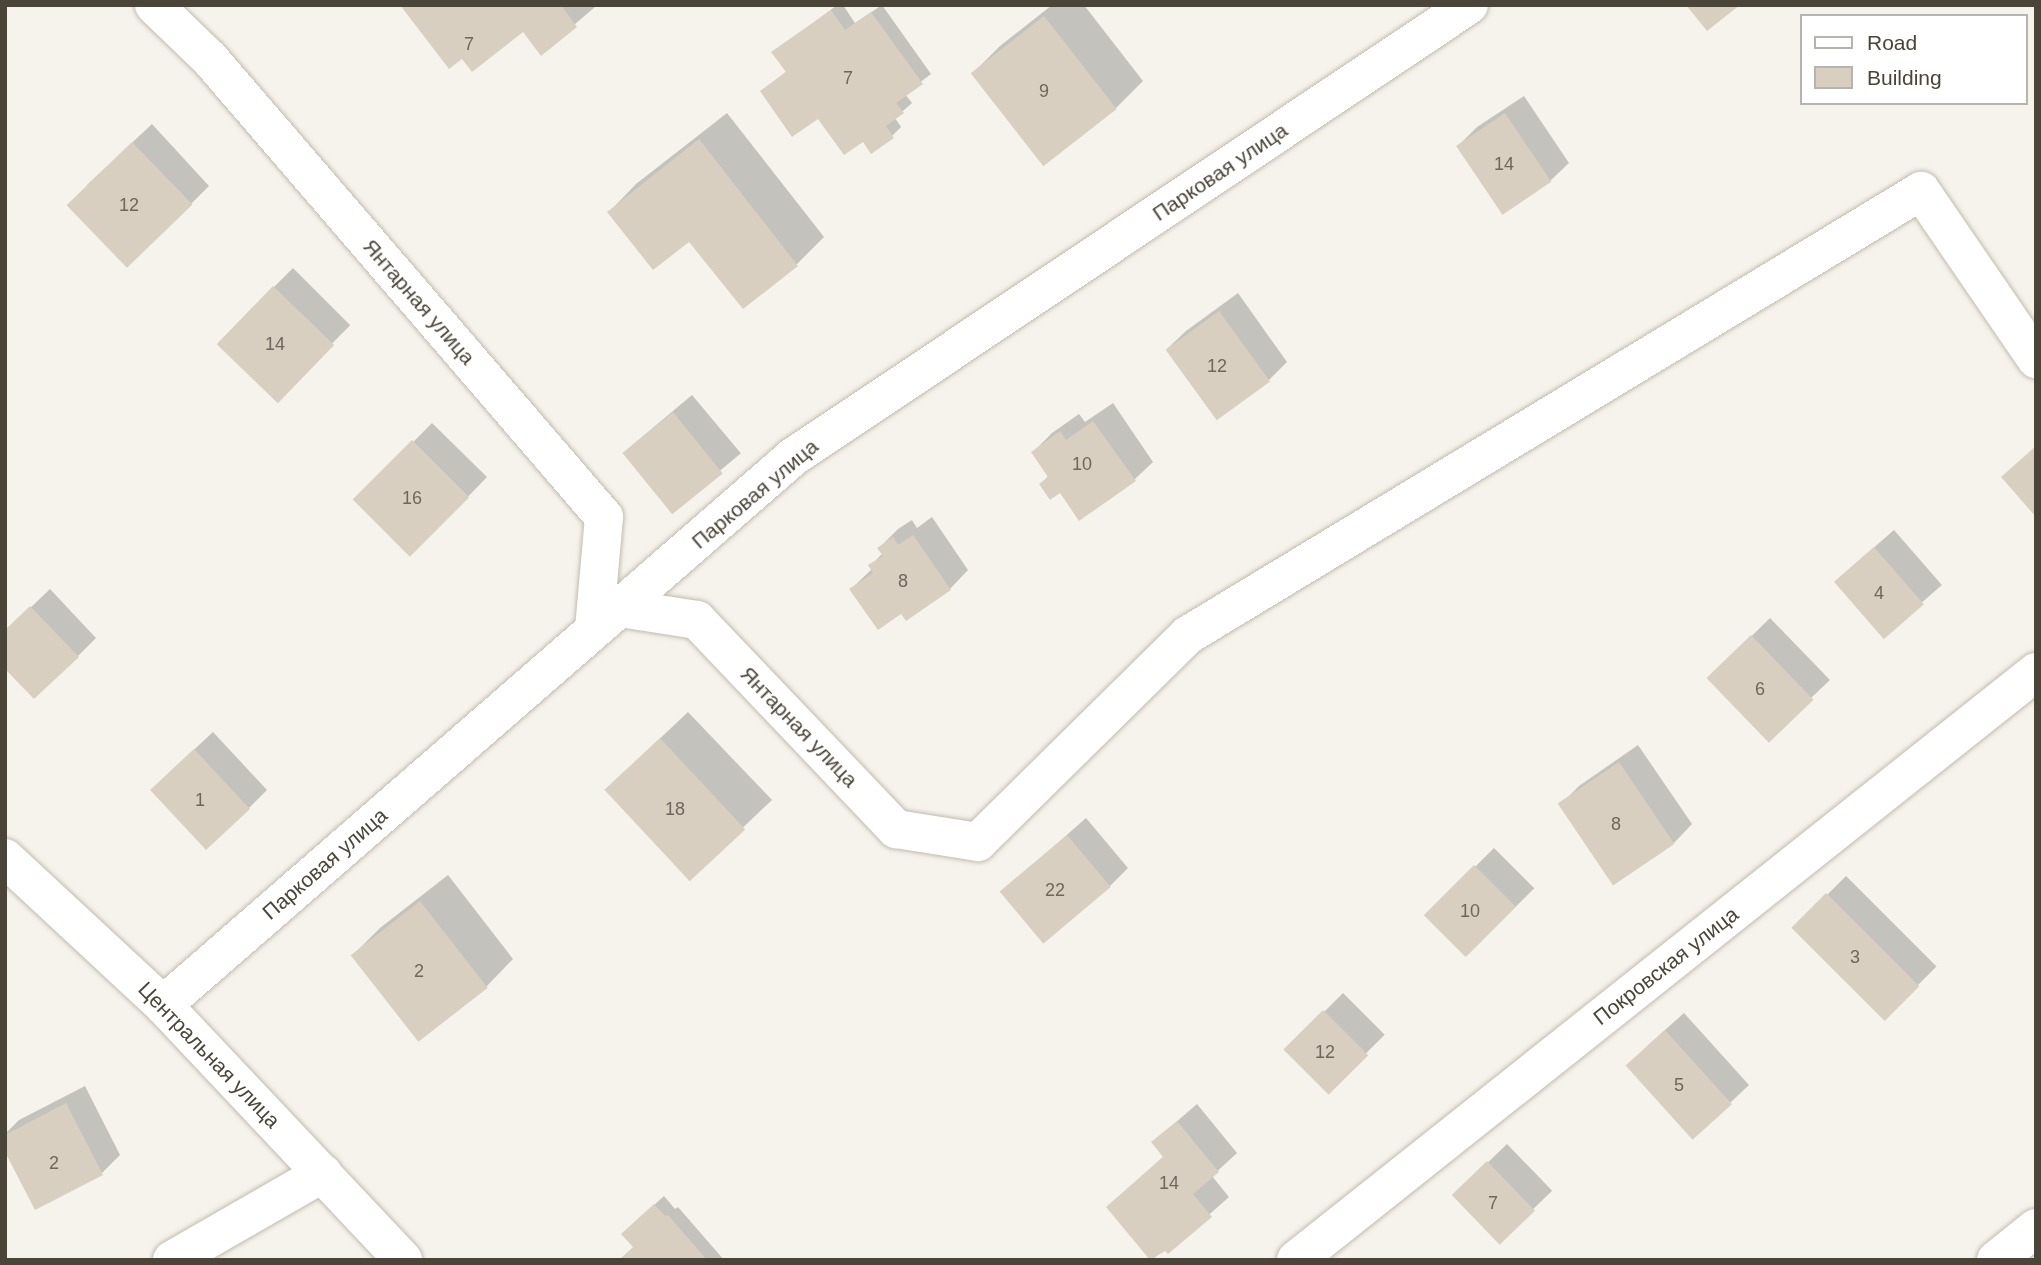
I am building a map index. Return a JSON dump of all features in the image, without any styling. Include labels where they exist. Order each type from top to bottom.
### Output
[{"type":"street","name":"Янтарная улица","points":[[154,5],[210,59],[604,517],[607,619],[697,620],[897,829],[978,842],[1188,635],[1921,191],[2036,359]]},
{"type":"street","name":"Парковая улица","points":[[163,1005],[793,457],[1469,5]]},
{"type":"street","name":"Покровская улица","points":[[1296,1260],[2036,672]]},
{"type":"street","name":"Центральная улица","points":[[5,858],[163,1005],[403,1260]]},
{"type":"street","points":[[172,1260],[323,1172]]},
{"type":"street","points":[[1996,1260],[2036,1228]]},
{"type":"building","points":[[400,5],[561,5],[577,27],[541,56],[523,32],[472,72],[462,59],[449,69]]},
{"type":"building","points":[[1686,5],[1740,5],[1707,31]]},
{"type":"building","points":[[831,10],[845,30],[871,12],[923,84],[896,103],[904,113],[886,126],[894,138],[871,154],[863,142],[844,155],[818,119],[792,137],[760,91],[786,72],[771,52]]},
{"type":"building","points":[[1044,16],[1117,109],[1043,166],[971,73]]},
{"type":"building","points":[[1505,113],[1551,182],[1502,215],[1456,146]]},
{"type":"building","points":[[699,139],[798,266],[743,309],[689,242],[653,270],[607,212]]},
{"type":"building","points":[[132,142],[192,205],[127,268],[67,205]]},
{"type":"building","points":[[273,286],[334,345],[278,403],[217,344]]},
{"type":"building","points":[[1219,311],[1270,381],[1217,420],[1166,350]]},
{"type":"building","points":[[673,412],[723,473],[672,514],[622,453]]},
{"type":"building","points":[[1093,421],[1136,481],[1079,521],[1060,493],[1050,500],[1039,484],[1048,477],[1031,452],[1060,431],[1066,440]]},
{"type":"building","points":[[412,440],[469,497],[410,557],[353,499]]},
{"type":"building","points":[[2036,446],[2036,517],[2001,477]]},
{"type":"building","points":[[913,535],[951,590],[906,621],[901,614],[878,630],[849,589],[873,573],[868,565],[883,556],[877,548],[893,537],[898,545]]},
{"type":"building","points":[[1874,547],[1924,604],[1884,639],[1834,582]]},
{"type":"building","points":[[30,606],[79,657],[34,699],[5,669],[5,630]]},
{"type":"building","points":[[1751,635],[1814,700],[1769,743],[1706,678]]},
{"type":"building","points":[[660,738],[745,829],[690,881],[604,790]]},
{"type":"building","points":[[194,749],[250,809],[206,850],[150,790]]},
{"type":"building","points":[[1619,762],[1674,844],[1613,885],[1558,803]]},
{"type":"building","points":[[1067,835],[1111,887],[1043,944],[1000,892]]},
{"type":"building","points":[[1474,865],[1516,907],[1466,957],[1424,915]]},
{"type":"building","points":[[1826,893],[1919,986],[1885,1021],[1791,928]]},
{"type":"building","points":[[420,901],[488,988],[418,1042],[351,955]]},
{"type":"building","points":[[1323,1010],[1368,1055],[1329,1095],[1283,1050]]},
{"type":"building","points":[[1665,1030],[1732,1104],[1693,1140],[1626,1065]]},
{"type":"building","points":[[66,1103],[103,1175],[35,1210],[5,1152],[5,1135]]},
{"type":"building","points":[[1177,1121],[1219,1172],[1193,1194],[1212,1217],[1168,1254],[1165,1251],[1150,1260],[1106,1207],[1163,1157],[1151,1142]]},
{"type":"building","points":[[1487,1161],[1535,1211],[1500,1245],[1452,1195]]},
{"type":"building","points":[[654,1204],[665,1216],[668,1215],[707,1260],[619,1260],[633,1247],[621,1234]]}]
